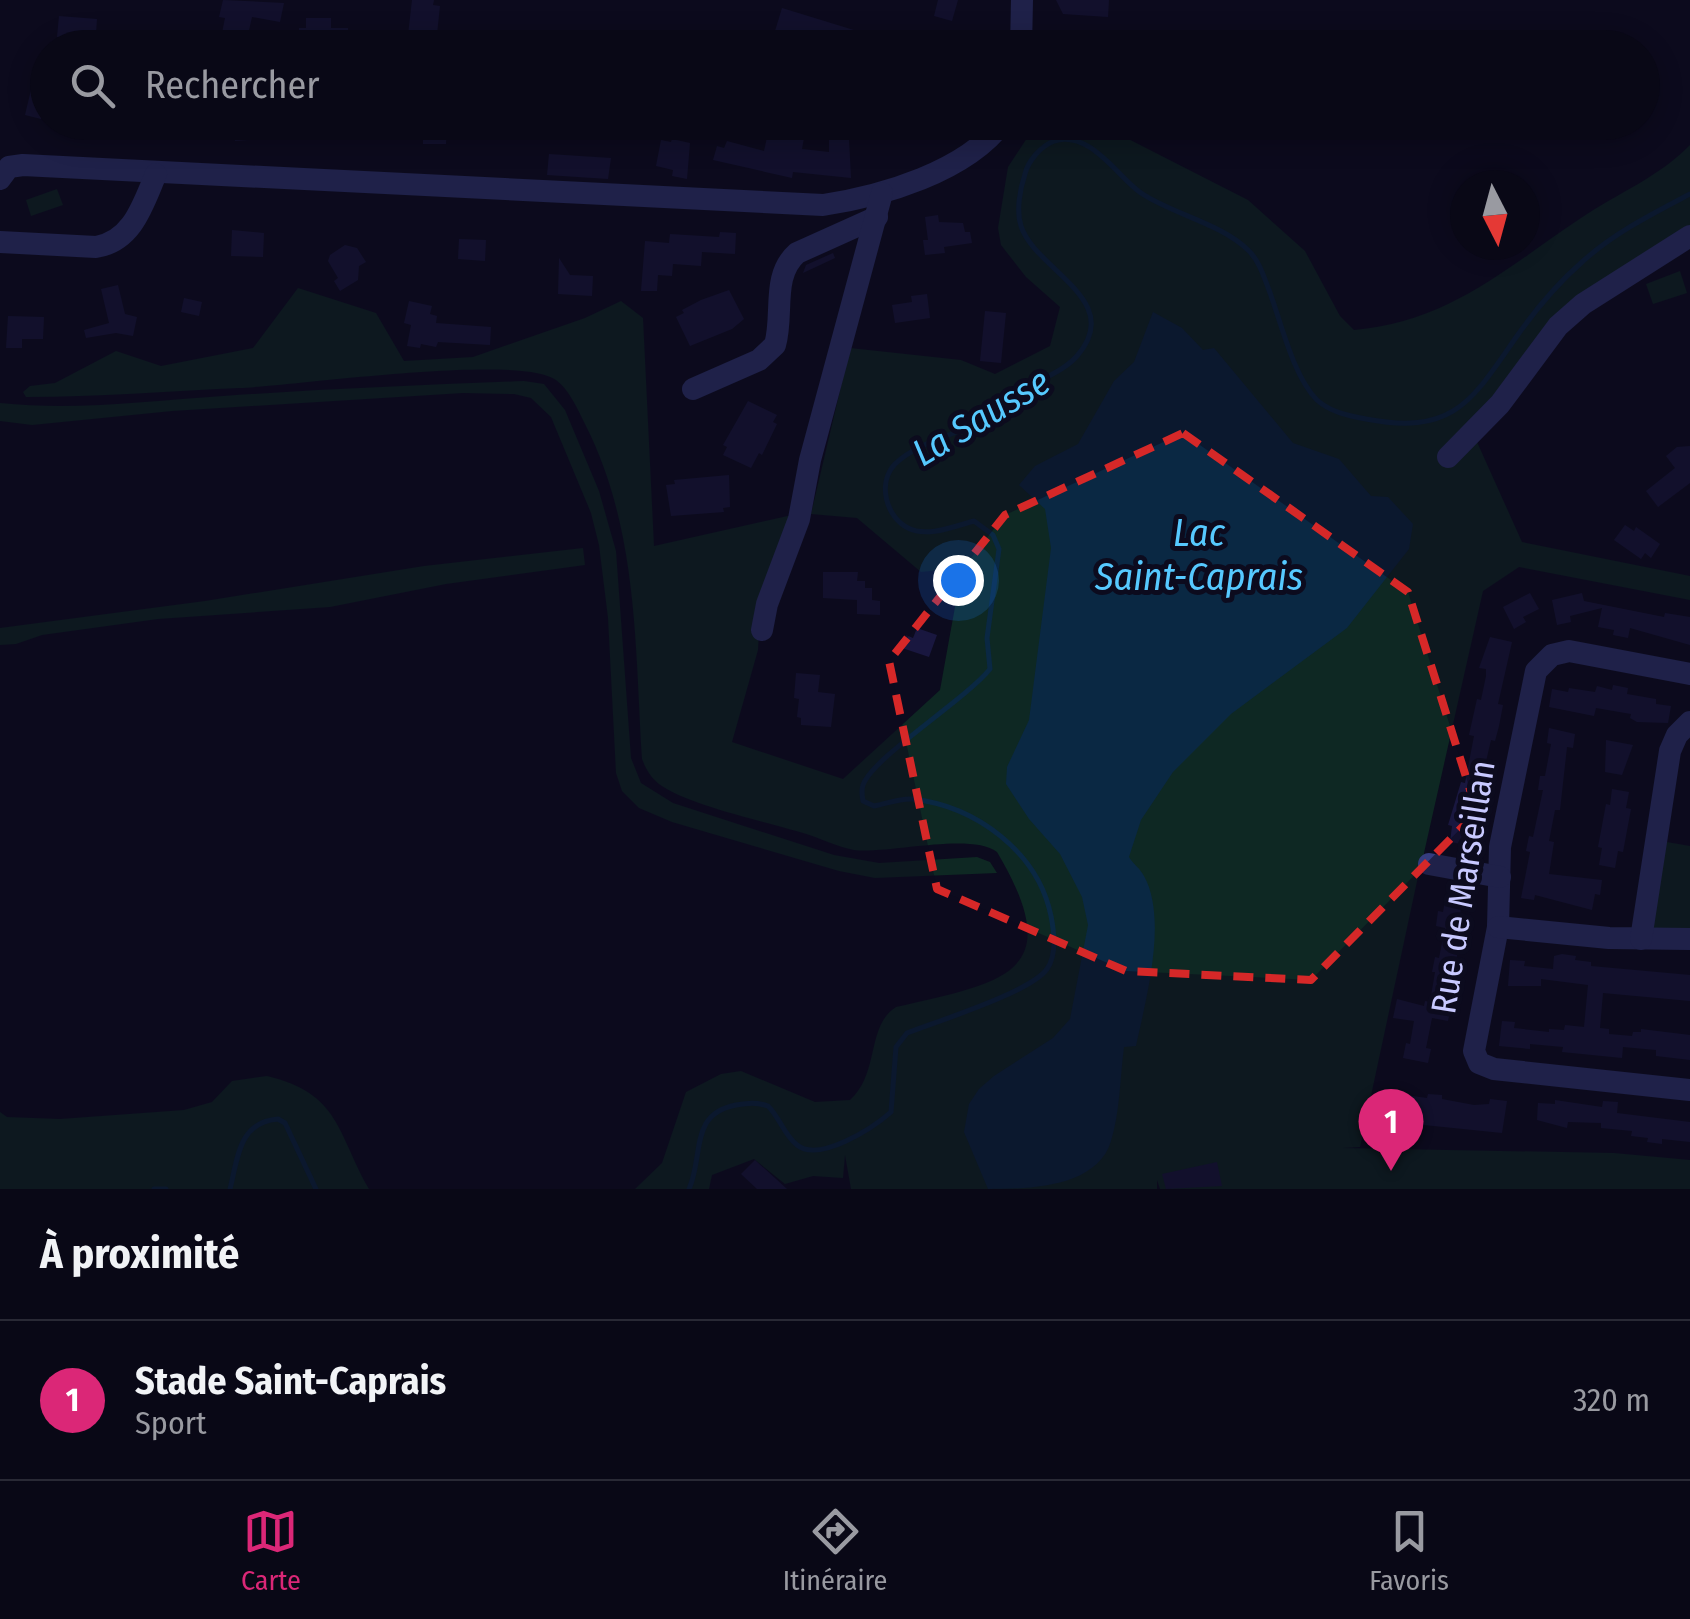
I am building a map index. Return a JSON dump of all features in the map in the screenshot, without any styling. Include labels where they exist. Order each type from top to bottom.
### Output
[{"type":"street","points":[[1022,0],[1022,30]]},
{"type":"street","points":[[3,170],[23,165],[800,206],[882,193],[967,156],[988,140]]},
{"type":"street","points":[[0,242],[110,245],[132,227],[156,174]]},
{"type":"street","points":[[762,630],[767,604],[798,519],[810,460],[882,193]]},
{"type":"street","points":[[693,389],[759,360],[775,345],[782,274],[788,260],[877,217]]},
{"type":"street","points":[[1448,457],[1500,404],[1558,326],[1583,304],[1690,236]]},
{"type":"street","name":"Rue de Marseillan","points":[[1690,674],[1569,651],[1552,655],[1541,664],[1533,678],[1500,847],[1498,927],[1474,1042],[1479,1063],[1494,1069],[1690,1090]]},
{"type":"street","points":[[1640,940],[1670,751],[1677,735],[1690,722]]},
{"type":"street","points":[[1429,864],[1500,877]]},
{"type":"street","points":[[1498,927],[1640,940],[1690,939]]},
{"type":"highlighted area","points":[[1183,433],[1408,592],[1477,812],[1311,980],[1126,971],[937,889],[889,661],[1005,515]]},
{"type":"green space","points":[[1026,140],[1130,140],[1248,200],[1305,251],[1340,316],[1354,330],[1419,316],[1475,290],[1520,260],[1540,260],[1540,246],[1652,176],[1690,145],[1690,231],[1571,309],[1477,442],[1522,542],[1690,576],[1690,600],[1519,567],[1483,591],[1424,853],[1427,871],[1419,872],[1360,1147],[1343,1148],[1614,1153],[1690,1160],[1690,1189],[1160,1189],[1157,1180],[1157,1189],[851,1189],[845,1155],[843,1178],[813,1176],[785,1184],[754,1159],[712,1175],[709,1189],[635,1189],[662,1163],[686,1092],[721,1074],[741,1071],[815,1102],[850,1100],[866,1077],[880,1026],[896,1007],[967,990],[1014,966],[1025,949],[1027,925],[1018,893],[997,852],[969,844],[854,850],[707,806],[672,792],[653,779],[642,759],[631,588],[615,504],[585,424],[569,394],[556,380],[534,373],[454,370],[133,394],[26,397],[23,392],[30,386],[55,383],[116,351],[161,366],[253,348],[298,288],[376,313],[404,361],[473,357],[585,318],[621,301],[643,318],[654,546],[792,515],[760,610],[758,650],[732,742],[843,779],[940,690],[962,568],[921,572],[857,518],[811,514],[850,348],[961,360],[995,374],[1050,346],[1060,307],[1026,277],[1001,245],[998,228],[1008,167]]},
{"type":"green space","points":[[57,189],[63,205],[31,216],[26,200]]},
{"type":"green space","points":[[1680,271],[1687,293],[1653,304],[1646,284]]},
{"type":"green space","points":[[524,381],[544,384],[565,410],[599,491],[616,551],[631,758],[641,783],[673,803],[834,855],[879,863],[977,857],[990,862],[997,873],[875,878],[839,871],[672,822],[639,808],[622,791],[616,773],[608,618],[599,545],[591,513],[551,417],[531,398],[463,393],[172,411],[32,425],[0,421],[0,403],[84,406]]},
{"type":"green space","points":[[583,548],[585,565],[446,584],[330,607],[158,619],[42,635],[0,645],[0,628],[424,566]]},
{"type":"green space","points":[[1661,841],[1690,846],[1690,934],[1651,932]]},
{"type":"green space","points":[[267,1076],[291,1083],[323,1104],[369,1189],[0,1189],[0,1112],[7,1117],[60,1119],[184,1110],[212,1102],[232,1081]]},
{"type":"water","name":"Lac Saint-Caprais","points":[[1153,312],[1182,328],[1203,350],[1214,348],[1293,443],[1339,459],[1371,496],[1388,497],[1413,524],[1409,549],[1347,628],[1231,714],[1173,772],[1141,820],[1129,857],[1151,894],[1153,960],[1136,1046],[1124,1047],[1116,1118],[1103,1157],[1092,1168],[1059,1183],[988,1189],[964,1132],[969,1104],[994,1076],[1053,1038],[1070,1019],[1088,925],[1082,897],[1060,854],[1029,819],[1006,784],[1007,767],[1029,720],[1051,548],[1045,509],[1019,485],[1035,466],[1078,444],[1114,381],[1134,362]]},
{"type":"building","points":[[223,0],[284,3],[280,22],[252,17],[249,30],[223,30],[225,18],[219,17]]},
{"type":"building","points":[[412,0],[434,0],[433,5],[440,6],[437,30],[409,30]]},
{"type":"building","points":[[938,0],[958,0],[952,21],[934,16]]},
{"type":"building","points":[[1056,0],[1109,0],[1108,17],[1063,14]]},
{"type":"building","points":[[782,8],[854,30],[775,30]]},
{"type":"building","points":[[59,16],[97,19],[96,30],[58,30]]},
{"type":"building","points":[[306,18],[331,18],[331,28],[348,30],[299,30],[306,28]]},
{"type":"building","points":[[423,140],[446,140],[446,144],[423,144]]},
{"type":"building","points":[[661,140],[690,143],[687,179],[672,176],[673,170],[656,166]]},
{"type":"building","points":[[766,140],[804,140],[802,149],[829,152],[829,140],[849,140],[851,178],[793,172],[792,178],[713,160],[717,146],[724,148],[727,141],[764,151]]},
{"type":"building","points":[[549,154],[611,158],[608,179],[547,175]]},
{"type":"building","points":[[938,215],[939,222],[963,223],[972,243],[944,247],[945,253],[925,255],[925,217]]},
{"type":"building","points":[[232,230],[264,233],[263,257],[231,256]]},
{"type":"building","points":[[720,232],[736,233],[735,254],[702,252],[701,266],[673,264],[672,276],[658,275],[657,291],[641,291],[645,241],[669,243],[670,234],[719,237]]},
{"type":"building","points":[[459,239],[486,240],[485,261],[458,259]]},
{"type":"building","points":[[345,245],[357,248],[366,262],[359,266],[358,280],[340,291],[328,261]]},
{"type":"building","points":[[833,253],[835,258],[803,273],[806,265]]},
{"type":"building","points":[[559,258],[570,275],[593,276],[592,296],[558,294]]},
{"type":"building","points":[[118,285],[125,314],[137,317],[133,336],[116,333],[86,338],[84,330],[109,323],[101,289]]},
{"type":"building","points":[[729,290],[744,319],[732,329],[690,346],[676,317],[701,300]]},
{"type":"building","points":[[927,294],[930,318],[895,323],[892,305],[912,302],[911,296]]},
{"type":"building","points":[[184,298],[202,302],[199,316],[181,312]]},
{"type":"building","points":[[409,301],[432,306],[430,314],[437,316],[436,323],[491,327],[490,345],[438,342],[436,347],[407,346],[411,325],[404,323]]},
{"type":"building","points":[[985,311],[1006,313],[1001,363],[980,361]]},
{"type":"building","points":[[8,316],[44,317],[43,339],[22,339],[22,348],[6,348]]},
{"type":"building","points":[[748,401],[777,415],[773,422],[777,424],[762,455],[759,453],[751,468],[723,455],[727,447],[723,445]]},
{"type":"building","points":[[1690,446],[1690,483],[1658,507],[1646,491],[1675,468],[1666,456],[1677,447]]},
{"type":"building","points":[[729,475],[730,507],[723,508],[724,512],[671,516],[666,485],[675,484],[674,480]]},
{"type":"building","points":[[1625,525],[1634,531],[1636,527],[1660,544],[1651,558],[1645,553],[1641,559],[1614,540]]},
{"type":"building","points":[[823,572],[858,572],[857,581],[865,581],[865,588],[872,588],[872,600],[880,601],[880,615],[857,614],[857,600],[823,598]]},
{"type":"building","points":[[1530,593],[1539,609],[1523,617],[1526,622],[1514,629],[1503,607]]},
{"type":"building","points":[[1582,593],[1584,601],[1664,617],[1665,613],[1690,617],[1690,645],[1630,628],[1628,638],[1613,635],[1614,630],[1598,627],[1602,608],[1570,616],[1571,622],[1557,625],[1552,600]]},
{"type":"building","points":[[917,628],[937,635],[929,657],[902,648],[906,635],[913,638]]},
{"type":"building","points":[[1490,637],[1512,642],[1498,704],[1503,705],[1499,726],[1495,741],[1491,740],[1484,770],[1482,787],[1487,788],[1467,845],[1450,842],[1452,826],[1448,825],[1461,782],[1465,783],[1474,736],[1469,735],[1486,676],[1486,669],[1479,668]]},
{"type":"building","points":[[796,673],[820,675],[818,692],[835,694],[831,727],[801,725],[801,718],[797,717],[799,699],[794,698]]},
{"type":"building","points":[[1613,685],[1628,688],[1627,694],[1671,706],[1668,723],[1637,722],[1630,718],[1631,714],[1596,708],[1594,716],[1549,707],[1552,689],[1595,692],[1597,686],[1612,690]]},
{"type":"building","points":[[1549,728],[1575,734],[1573,748],[1567,747],[1560,810],[1555,810],[1549,841],[1554,842],[1549,874],[1602,880],[1592,910],[1535,895],[1534,900],[1521,898],[1530,852],[1526,851],[1529,836],[1533,837],[1543,790],[1538,790],[1540,776],[1545,776],[1551,744],[1547,743]]},
{"type":"building","points":[[1606,740],[1633,745],[1622,775],[1605,772]]},
{"type":"building","points":[[1612,789],[1629,792],[1626,808],[1631,809],[1623,852],[1618,851],[1615,868],[1599,865],[1602,848],[1598,847]]},
{"type":"building","points":[[1446,896],[1462,899],[1460,915],[1464,916],[1456,961],[1460,962],[1448,1021],[1432,1018],[1426,1048],[1431,1049],[1428,1063],[1403,1058],[1414,1021],[1393,1018],[1397,999],[1424,1006],[1425,1001],[1430,1002],[1435,957],[1439,958],[1445,928],[1436,926],[1438,911],[1443,912]]},
{"type":"building","points":[[1562,954],[1591,962],[1591,966],[1690,975],[1690,1001],[1603,993],[1600,1028],[1609,1029],[1609,1034],[1632,1036],[1641,1029],[1690,1035],[1690,1060],[1656,1056],[1656,1050],[1623,1047],[1622,1058],[1562,1052],[1563,1047],[1499,1046],[1502,1021],[1515,1022],[1514,1028],[1549,1032],[1564,1030],[1565,1025],[1584,1027],[1588,985],[1541,979],[1541,986],[1508,986],[1510,960],[1525,961],[1524,966],[1553,969],[1554,956]]},
{"type":"building","points":[[1398,1094],[1427,1098],[1428,1094],[1442,1095],[1442,1099],[1474,1105],[1489,1104],[1490,1099],[1507,1101],[1502,1133],[1424,1125],[1379,1115],[1381,1098],[1397,1100]]},
{"type":"building","points":[[1555,1100],[1602,1107],[1603,1101],[1618,1102],[1617,1113],[1690,1122],[1690,1142],[1647,1142],[1648,1138],[1631,1136],[1632,1131],[1601,1128],[1601,1123],[1568,1122],[1567,1128],[1537,1120],[1538,1103],[1555,1104]]},
{"type":"building","points":[[755,1160],[787,1189],[757,1189],[741,1174]]},
{"type":"building","points":[[1217,1162],[1222,1186],[1166,1189],[1162,1174]]},
{"type":"waterway","name":"La Sausse","points":[[689,1189],[704,1127],[721,1110],[749,1103],[768,1106],[793,1141],[807,1149],[818,1150],[846,1141],[891,1112],[896,1047],[907,1033],[1023,987],[1038,978],[1050,963],[1054,936],[1044,893],[1033,872],[1001,836],[981,822],[936,803],[907,799],[874,806],[863,801],[862,793],[863,785],[883,760],[990,669],[987,638],[999,549],[993,535],[974,521],[932,531],[908,528],[889,508],[886,480],[895,464],[913,451],[984,420],[1066,366],[1089,336],[1091,318],[1085,302],[1029,242],[1020,220],[1022,186],[1029,164],[1040,150],[1060,140]]},
{"type":"waterway","name":"La Sausse","points":[[1071,140],[1102,156],[1141,193],[1210,226],[1252,254],[1294,363],[1317,400],[1346,415],[1396,423],[1421,422],[1458,408],[1473,395],[1532,316],[1573,270],[1620,233],[1690,194]]},
{"type":"waterway","name":"La Sausse","points":[[230,1189],[238,1154],[248,1134],[255,1127],[278,1119],[285,1123],[316,1189]]},
{"type":"waterway","name":"La Sausse","points":[[154,1189],[166,1189]]},
{"type":"place","name":"Stade Saint-Caprais","points":[[1391,1171]]}]
